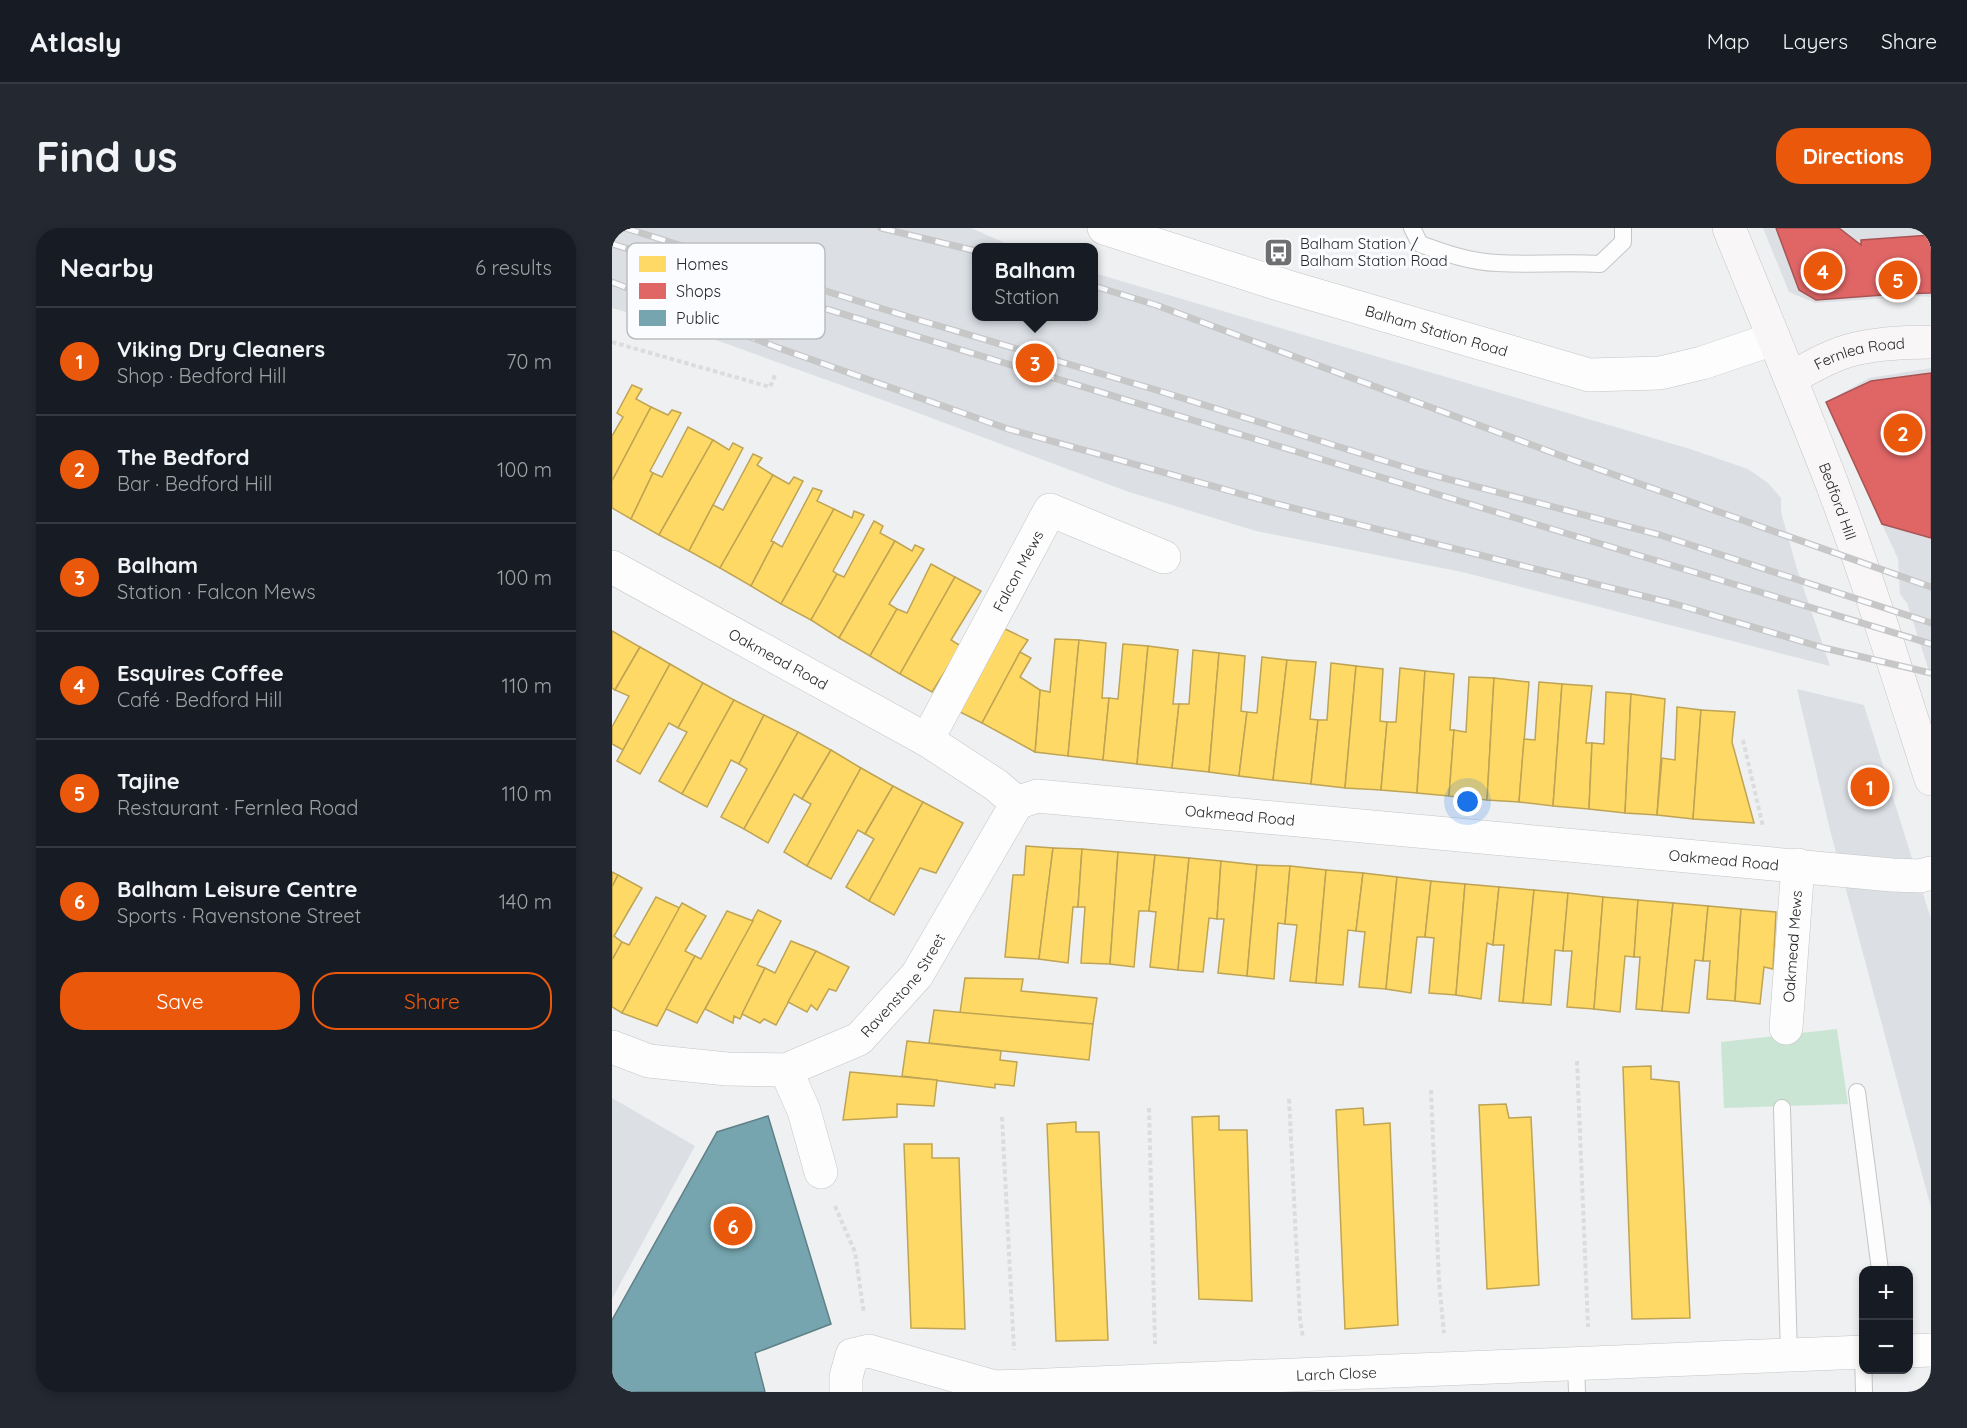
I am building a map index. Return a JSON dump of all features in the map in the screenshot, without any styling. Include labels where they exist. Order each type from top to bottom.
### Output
[{"type":"main road","name":"Bedford Hill","points":[[1729,228],[1791,378],[1861,564],[1930,774]]},
{"type":"main road","name":"Fernlea Road","points":[[1791,378],[1827,359],[1856,348],[1907,342],[1931,342]]},
{"type":"street","name":"Balham Station Road","points":[[1104,228],[1285,286],[1589,375],[1660,373],[1702,363],[1773,339]]},
{"type":"street","name":"Falcon Mews","points":[[927,740],[1050,510],[1164,557]]},
{"type":"street","name":"Oakmead Road","points":[[612,567],[927,740],[996,785],[1017,803],[1037,796],[1892,875],[1920,876],[1931,873]]},
{"type":"street","name":"Ravenstone Street","points":[[612,1047],[649,1061],[727,1069],[786,1070],[859,1039],[917,975],[1017,803]]},
{"type":"street","name":"Oakmead Mews","points":[[1786,1028],[1798,865]]},
{"type":"street","points":[[786,1070],[804,1111],[821,1172]]},
{"type":"street","points":[[1913,1351],[1931,1350]]},
{"type":"street","points":[[846,1392],[846,1377],[852,1355],[869,1351]]},
{"type":"street","name":"Larch Close","points":[[869,1351],[1002,1389],[1156,1381],[1288,1381],[1447,1369],[1581,1373],[1789,1355],[1859,1352]]},
{"type":"lane","points":[[1412,228],[1420,244],[1449,255],[1496,263],[1600,264],[1623,242],[1623,228]]},
{"type":"lane","points":[[1857,1092],[1879,1266]]},
{"type":"lane","points":[[1782,1108],[1789,1355]]},
{"type":"lane","points":[[1864,1374],[1864,1392]]},
{"type":"path","points":[[612,342],[770,387],[775,375]]},
{"type":"path","points":[[1743,740],[1764,829],[1798,865]]},
{"type":"path","points":[[1577,1061],[1581,1373]]},
{"type":"path","points":[[1431,1090],[1439,1282],[1447,1369]]},
{"type":"path","points":[[1288,1381],[1300,1318],[1289,1099]]},
{"type":"path","points":[[1149,1108],[1156,1381]]},
{"type":"path","points":[[1002,1117],[1002,1389]]},
{"type":"path","points":[[821,1172],[855,1252],[869,1351]]},
{"type":"shaded area","points":[[612,228],[971,228],[1005,243],[972,243],[972,321],[1098,321],[1098,274],[1690,449],[1748,469],[1768,483],[1781,498],[1781,512],[1797,569],[1830,666],[1462,572],[1256,531],[1126,491],[713,339],[825,339],[825,243],[627,243],[627,312],[612,308]]},
{"type":"shaded area","points":[[1763,228],[1931,228],[1931,297],[1815,303],[1789,292]]},
{"type":"shaded area","points":[[1931,368],[1931,677],[1907,603],[1900,594],[1898,559],[1826,402],[1869,378]]},
{"type":"shaded area","points":[[1797,689],[1864,705],[1931,919],[1931,1208],[1830,830]]},
{"type":"shaded area","points":[[612,1098],[695,1146],[612,1299]]},
{"type":"green space","points":[[1837,1029],[1848,1104],[1724,1108],[1721,1042]]},
{"type":"building: Homes","points":[[632,385],[642,389],[636,399],[651,407],[612,481],[612,436],[623,417],[617,413]]},
{"type":"building: Homes","points":[[651,407],[668,415],[672,410],[681,413],[650,471],[653,473],[631,519],[612,508],[612,481]]},
{"type":"building: Homes","points":[[688,427],[713,440],[659,535],[631,519],[653,473],[662,477]]},
{"type":"building: Homes","points":[[713,440],[729,450],[733,443],[743,448],[689,551],[659,535]]},
{"type":"building: Homes","points":[[753,454],[762,458],[757,465],[773,475],[720,568],[689,551],[713,505],[723,510]]},
{"type":"building: Homes","points":[[773,475],[789,484],[794,477],[803,481],[771,541],[774,542],[751,586],[720,568]]},
{"type":"building: Homes","points":[[813,488],[822,491],[817,501],[834,509],[781,604],[751,586],[774,542],[782,547]]},
{"type":"building: Homes","points":[[834,509],[852,518],[854,511],[864,515],[833,571],[837,574],[811,620],[781,604]]},
{"type":"building: Homes","points":[[874,521],[883,526],[880,533],[895,541],[839,638],[811,620],[837,574],[844,577]]},
{"type":"building: Homes","points":[[895,541],[912,551],[915,545],[924,549],[889,604],[897,609],[870,656],[839,638]]},
{"type":"building: Homes","points":[[931,564],[955,577],[900,674],[870,656],[897,609],[907,613]]},
{"type":"building: Homes","points":[[955,577],[981,591],[951,640],[961,646],[932,692],[900,674]]},
{"type":"building: Homes","points":[[1003,628],[1028,640],[982,723],[950,707]]},
{"type":"building: Homes","points":[[612,631],[640,647],[615,690],[612,688]]},
{"type":"building: Homes","points":[[1055,639],[1079,640],[1068,756],[1035,752],[1040,690],[1050,692]]},
{"type":"building: Homes","points":[[1079,640],[1106,643],[1102,698],[1109,698],[1103,760],[1068,756]]},
{"type":"building: Homes","points":[[1123,644],[1148,646],[1137,764],[1103,760],[1109,698],[1118,699]]},
{"type":"building: Homes","points":[[1148,646],[1178,650],[1173,704],[1179,704],[1172,768],[1137,764]]},
{"type":"building: Homes","points":[[640,647],[670,664],[623,750],[612,744],[612,727],[629,696],[615,690]]},
{"type":"building: Homes","points":[[1193,650],[1219,653],[1209,772],[1172,768],[1179,704],[1189,704]]},
{"type":"building: Homes","points":[[1020,652],[1031,658],[1020,677],[1040,690],[1035,752],[982,723]]},
{"type":"building: Homes","points":[[1219,653],[1245,656],[1241,711],[1247,712],[1239,776],[1209,772]]},
{"type":"building: Homes","points":[[1262,657],[1287,660],[1273,780],[1239,776],[1247,712],[1257,713]]},
{"type":"building: Homes","points":[[1287,660],[1316,662],[1310,719],[1318,720],[1311,784],[1273,780]]},
{"type":"building: Homes","points":[[1331,663],[1356,666],[1345,788],[1311,784],[1318,720],[1327,720]]},
{"type":"building: Homes","points":[[670,664],[703,683],[678,728],[669,723],[640,774],[617,761]]},
{"type":"building: Homes","points":[[1356,666],[1383,669],[1380,721],[1387,722],[1381,790],[1345,788]]},
{"type":"building: Homes","points":[[1400,668],[1425,671],[1417,793],[1381,790],[1387,722],[1396,722]]},
{"type":"building: Homes","points":[[1425,671],[1454,674],[1450,730],[1454,730],[1449,796],[1417,793]]},
{"type":"building: Homes","points":[[1469,677],[1494,678],[1487,800],[1449,796],[1454,730],[1466,732]]},
{"type":"building: Homes","points":[[1494,678],[1529,682],[1519,802],[1487,800]]},
{"type":"building: Homes","points":[[1539,682],[1562,684],[1553,806],[1519,802],[1524,739],[1535,740]]},
{"type":"building: Homes","points":[[703,683],[734,700],[682,794],[659,781],[687,732],[678,728]]},
{"type":"building: Homes","points":[[1562,684],[1592,686],[1586,743],[1592,743],[1589,809],[1553,806]]},
{"type":"building: Homes","points":[[1606,692],[1631,694],[1625,813],[1589,809],[1592,743],[1604,744]]},
{"type":"building: Homes","points":[[1631,694],[1665,699],[1657,815],[1625,813]]},
{"type":"building: Homes","points":[[734,700],[764,715],[739,764],[731,760],[707,807],[682,794]]},
{"type":"building: Homes","points":[[1677,707],[1701,710],[1693,819],[1657,815],[1662,758],[1675,760]]},
{"type":"building: Homes","points":[[1701,710],[1735,712],[1732,742],[1754,823],[1693,819]]},
{"type":"building: Homes","points":[[764,715],[798,732],[744,829],[721,817],[747,769],[739,764]]},
{"type":"building: Homes","points":[[798,732],[831,750],[802,799],[794,794],[768,843],[744,829]]},
{"type":"building: Homes","points":[[831,750],[861,768],[807,866],[784,852],[811,804],[802,799]]},
{"type":"building: Homes","points":[[861,768],[893,786],[865,834],[858,830],[831,879],[807,866]]},
{"type":"building: Homes","points":[[893,786],[923,802],[869,901],[846,887],[874,839],[865,834]]},
{"type":"building: Homes","points":[[923,802],[963,823],[936,873],[920,868],[894,915],[869,901]]},
{"type":"building: Homes","points":[[1026,846],[1053,848],[1039,959],[1005,957],[1013,875],[1024,875]]},
{"type":"building: Homes","points":[[1053,848],[1082,849],[1078,907],[1073,907],[1068,963],[1039,959]]},
{"type":"building: Homes","points":[[1082,849],[1118,852],[1110,964],[1081,963],[1085,907],[1078,907]]},
{"type":"building: Homes","points":[[1118,852],[1155,855],[1149,911],[1139,911],[1134,967],[1110,964]]},
{"type":"building: Homes","points":[[1155,855],[1189,858],[1178,970],[1150,967],[1156,912],[1149,911]]},
{"type":"building: Homes","points":[[1189,858],[1221,861],[1217,919],[1209,918],[1203,972],[1178,970]]},
{"type":"building: Homes","points":[[1221,861],[1257,865],[1247,976],[1218,973],[1224,919],[1217,919]]},
{"type":"building: Homes","points":[[1257,865],[1290,866],[1285,924],[1278,923],[1274,979],[1247,976]]},
{"type":"building: Homes","points":[[1290,866],[1326,870],[1316,983],[1290,981],[1297,925],[1285,924]]},
{"type":"building: Homes","points":[[1326,870],[1363,873],[1356,931],[1348,930],[1343,985],[1316,983]]},
{"type":"building: Homes","points":[[612,872],[618,875],[612,887]]},
{"type":"building: Homes","points":[[1363,873],[1397,877],[1386,989],[1359,987],[1365,932],[1356,931]]},
{"type":"building: Homes","points":[[618,875],[642,888],[614,936],[622,942],[612,960],[612,887]]},
{"type":"building: Homes","points":[[1397,877],[1431,881],[1425,937],[1417,937],[1411,993],[1386,989]]},
{"type":"building: Homes","points":[[1431,881],[1465,884],[1456,995],[1429,993],[1434,938],[1425,937]]},
{"type":"building: Homes","points":[[1465,884],[1499,887],[1493,945],[1487,943],[1481,999],[1456,995]]},
{"type":"building: Homes","points":[[1499,887],[1534,890],[1523,1003],[1499,1001],[1504,945],[1493,945]]},
{"type":"building: Homes","points":[[1534,890],[1568,893],[1563,951],[1555,950],[1551,1005],[1523,1003]]},
{"type":"building: Homes","points":[[1568,893],[1603,897],[1594,1009],[1567,1007],[1572,951],[1563,951]]},
{"type":"building: Homes","points":[[656,897],[680,908],[622,1013],[612,1007],[612,960],[622,942],[629,945]]},
{"type":"building: Homes","points":[[1603,897],[1638,900],[1634,957],[1625,956],[1620,1012],[1594,1009]]},
{"type":"building: Homes","points":[[1638,900],[1673,903],[1662,1011],[1636,1009],[1640,957],[1634,957]]},
{"type":"building: Homes","points":[[682,903],[706,916],[685,951],[695,956],[657,1026],[622,1013]]},
{"type":"building: Homes","points":[[1673,903],[1708,906],[1703,961],[1695,960],[1689,1013],[1662,1011]]},
{"type":"building: Homes","points":[[1708,906],[1741,909],[1735,1001],[1707,999],[1710,961],[1703,961]]},
{"type":"building: Homes","points":[[1741,909],[1776,912],[1773,969],[1764,967],[1760,1004],[1735,1001]]},
{"type":"building: Homes","points":[[758,910],[781,921],[757,965],[765,968],[740,1019],[734,1016],[733,1023],[705,1009]]},
{"type":"building: Homes","points":[[727,911],[753,921],[697,1023],[666,1009],[695,956],[701,959]]},
{"type":"building: Homes","points":[[791,941],[816,951],[776,1025],[764,1019],[760,1023],[742,1014],[765,968],[775,973]]},
{"type":"building: Homes","points":[[816,951],[849,967],[836,991],[829,989],[817,1010],[811,1005],[807,1012],[788,1002]]},
{"type":"building: Homes","points":[[965,978],[1023,979],[1021,991],[1097,998],[1093,1024],[960,1013]]},
{"type":"building: Homes","points":[[934,1010],[1093,1024],[1089,1060],[929,1043]]},
{"type":"building: Homes","points":[[907,1041],[1001,1051],[1000,1060],[1017,1062],[1014,1086],[995,1084],[995,1088],[902,1076]]},
{"type":"building: Homes","points":[[1651,1066],[1651,1079],[1679,1082],[1690,1318],[1632,1319],[1623,1067]]},
{"type":"building: Homes","points":[[850,1072],[937,1080],[934,1106],[897,1104],[897,1117],[843,1120]]},
{"type":"building: Homes","points":[[1506,1104],[1509,1118],[1531,1117],[1539,1285],[1487,1289],[1479,1105]]},
{"type":"building: Homes","points":[[1363,1108],[1364,1125],[1390,1123],[1398,1325],[1345,1329],[1336,1110]]},
{"type":"building: Homes","points":[[1219,1116],[1219,1130],[1247,1130],[1252,1301],[1199,1299],[1192,1117]]},
{"type":"building: Homes","points":[[1076,1122],[1076,1132],[1099,1132],[1108,1340],[1056,1341],[1047,1124]]},
{"type":"building: Homes","points":[[904,1144],[932,1144],[932,1158],[959,1158],[965,1329],[911,1328]]},
{"type":"building: Shops","points":[[1776,228],[1839,228],[1861,245],[1861,240],[1931,235],[1931,293],[1816,300],[1799,290]]},
{"type":"building: Shops","points":[[1931,373],[1931,538],[1882,524],[1826,402],[1871,381]]},
{"type":"building: Public","points":[[768,1116],[831,1324],[755,1353],[765,1392],[612,1392],[612,1320],[717,1132]]},
{"type":"railway","points":[[625,228],[673,243]]},
{"type":"railway","points":[[881,228],[972,250]]},
{"type":"railway","points":[[612,244],[627,249]]},
{"type":"railway","points":[[612,282],[627,288]]},
{"type":"railway","points":[[1098,287],[1156,305],[1567,458],[1931,587]]},
{"type":"railway","points":[[825,291],[1417,471],[1660,535],[1931,623]]},
{"type":"railway","points":[[825,309],[1931,644]]},
{"type":"railway","points":[[756,339],[1008,429],[1277,504],[1675,604],[1824,648],[1931,673]]},
{"type":"place","name":"Balham Station / Balham Station Road","points":[[1279,252]]},
{"type":"place","name":"Esquires Coffee","points":[[1823,271]]},
{"type":"place","name":"Tajine","points":[[1898,280]]},
{"type":"place","name":"Balham","points":[[1035,363]]},
{"type":"place","name":"The Bedford","points":[[1903,433]]},
{"type":"place","name":"Viking Dry Cleaners","points":[[1870,787]]},
{"type":"place","name":"Balham Leisure Centre","points":[[733,1226]]}]
